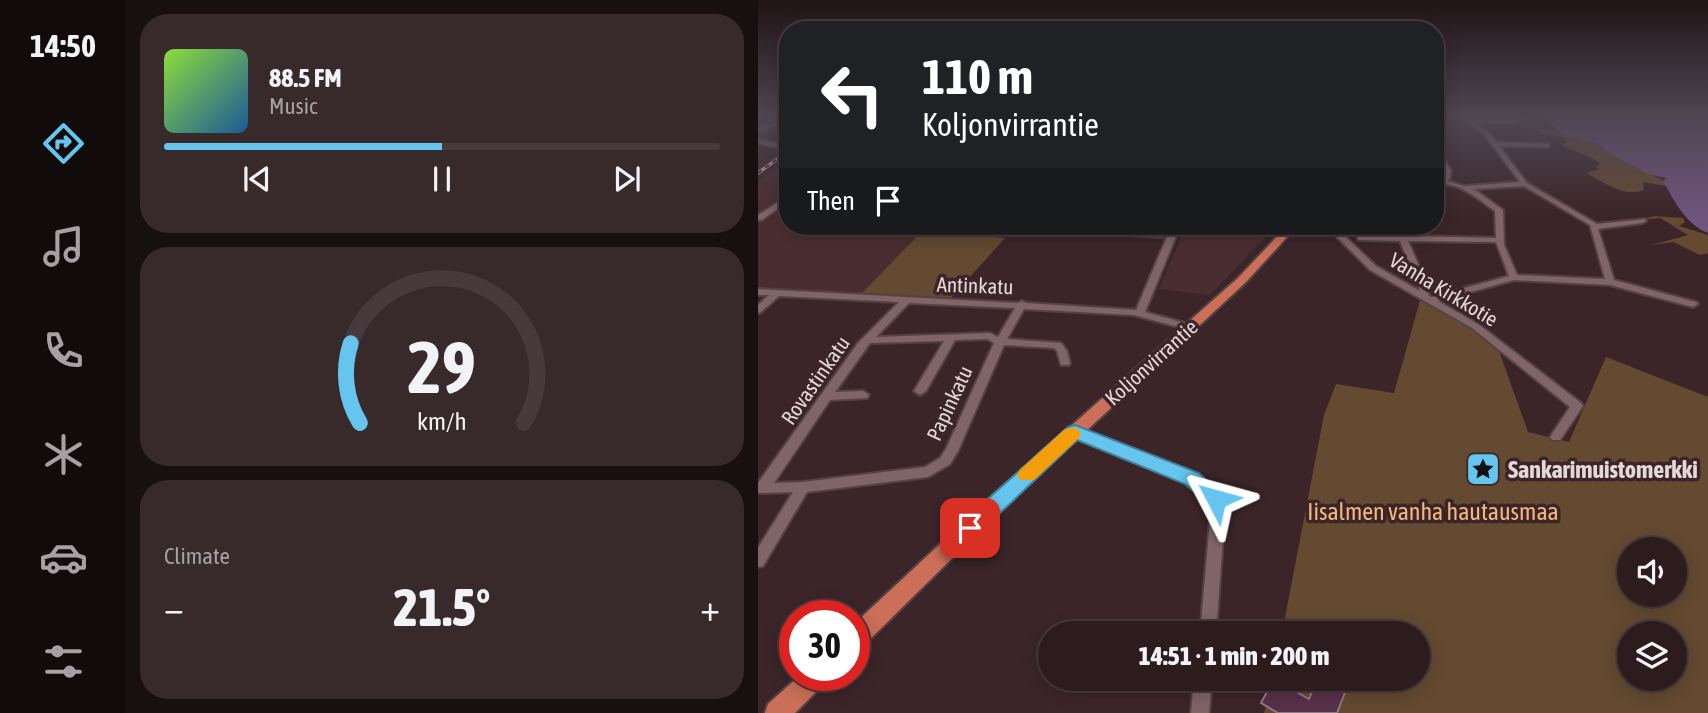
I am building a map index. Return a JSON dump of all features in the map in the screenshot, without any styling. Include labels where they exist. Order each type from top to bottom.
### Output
[{"type":"main road","name":"Koljonvirrantie","points":[[870,624],[1075,431],[1268,256],[1285,235]]},
{"type":"main road","points":[[777,713],[800,691]]},
{"type":"street","points":[[1498,149],[1525,184],[1595,227],[1642,221]]},
{"type":"street","points":[[1444,183],[1468,188],[1525,184]]},
{"type":"street","points":[[1468,188],[1499,210],[1499,240],[1514,277]]},
{"type":"street","points":[[759,218],[779,204]]},
{"type":"street","points":[[1595,227],[1610,282]]},
{"type":"street","points":[[1140,312],[1172,235]]},
{"type":"street","name":"Vanha Kirkkotie","points":[[1339,235],[1373,268],[1475,326],[1577,406],[1556,437]]},
{"type":"street","points":[[1401,235],[1427,298],[1514,277],[1610,282],[1693,304]]},
{"type":"street","points":[[1361,238],[1499,240]]},
{"type":"street","name":"Antinkatu","points":[[758,292],[1140,312],[1189,327]]},
{"type":"street","points":[[758,310],[777,293]]},
{"type":"street","name":"Rovastinkatu","points":[[760,488],[868,340],[906,301]]},
{"type":"street","name":"Papinkatu","points":[[760,488],[803,487],[928,471],[938,467],[952,451],[1000,342],[1022,304]]},
{"type":"street","points":[[868,340],[990,336],[1000,342],[1057,345],[1062,351],[1065,363]]},
{"type":"street","points":[[920,391],[950,338]]},
{"type":"street","points":[[827,396],[863,395]]},
{"type":"street","points":[[1075,431],[1192,479],[1215,495],[1218,509],[1209,621]]},
{"type":"street","points":[[758,561],[803,487]]},
{"type":"street","points":[[1200,713],[1202,691]]},
{"type":"shaded area","points":[[1708,149],[1708,233],[1693,224],[1681,211],[1663,181],[1666,178],[1651,175],[1603,150]]},
{"type":"shaded area","points":[[779,164],[779,199],[758,213],[758,182]]},
{"type":"shaded area","points":[[779,207],[779,235],[918,235],[861,294],[758,290],[758,219]]},
{"type":"shaded area","points":[[1182,235],[1267,235],[1210,295],[1159,289]]},
{"type":"green space","points":[[1571,149],[1602,149],[1664,181],[1666,186],[1643,182],[1644,190],[1622,191],[1586,173],[1600,169],[1596,167],[1600,164]]},
{"type":"green space","points":[[1654,216],[1683,218],[1685,222],[1679,226],[1708,235],[1708,253],[1700,255],[1673,242],[1652,245],[1688,235],[1660,218],[1641,220]]},
{"type":"green space","points":[[918,235],[1005,238],[950,299],[861,294]]},
{"type":"green space","name":"Iisalmen vanha hautausmaa","points":[[1421,297],[1469,325],[1499,351],[1528,432],[1569,442],[1606,357],[1708,397],[1708,713],[1264,713],[1270,691],[1430,691],[1430,621],[1284,621],[1324,415],[1336,384],[1394,393]]},
{"type":"building","points":[[1268,691],[1295,691],[1309,699],[1312,691],[1346,691],[1337,713],[1278,713],[1261,703]]},
{"type":"railway","points":[[758,173],[779,158]]},
{"type":"slow traffic","points":[[1027,475],[1072,434]]},
{"type":"place","name":"Sankarimuistomerkki","points":[[1483,469]]},
{"type":"route","points":[[970,528],[1075,431],[1192,479],[1215,495],[1216,499]]}]
